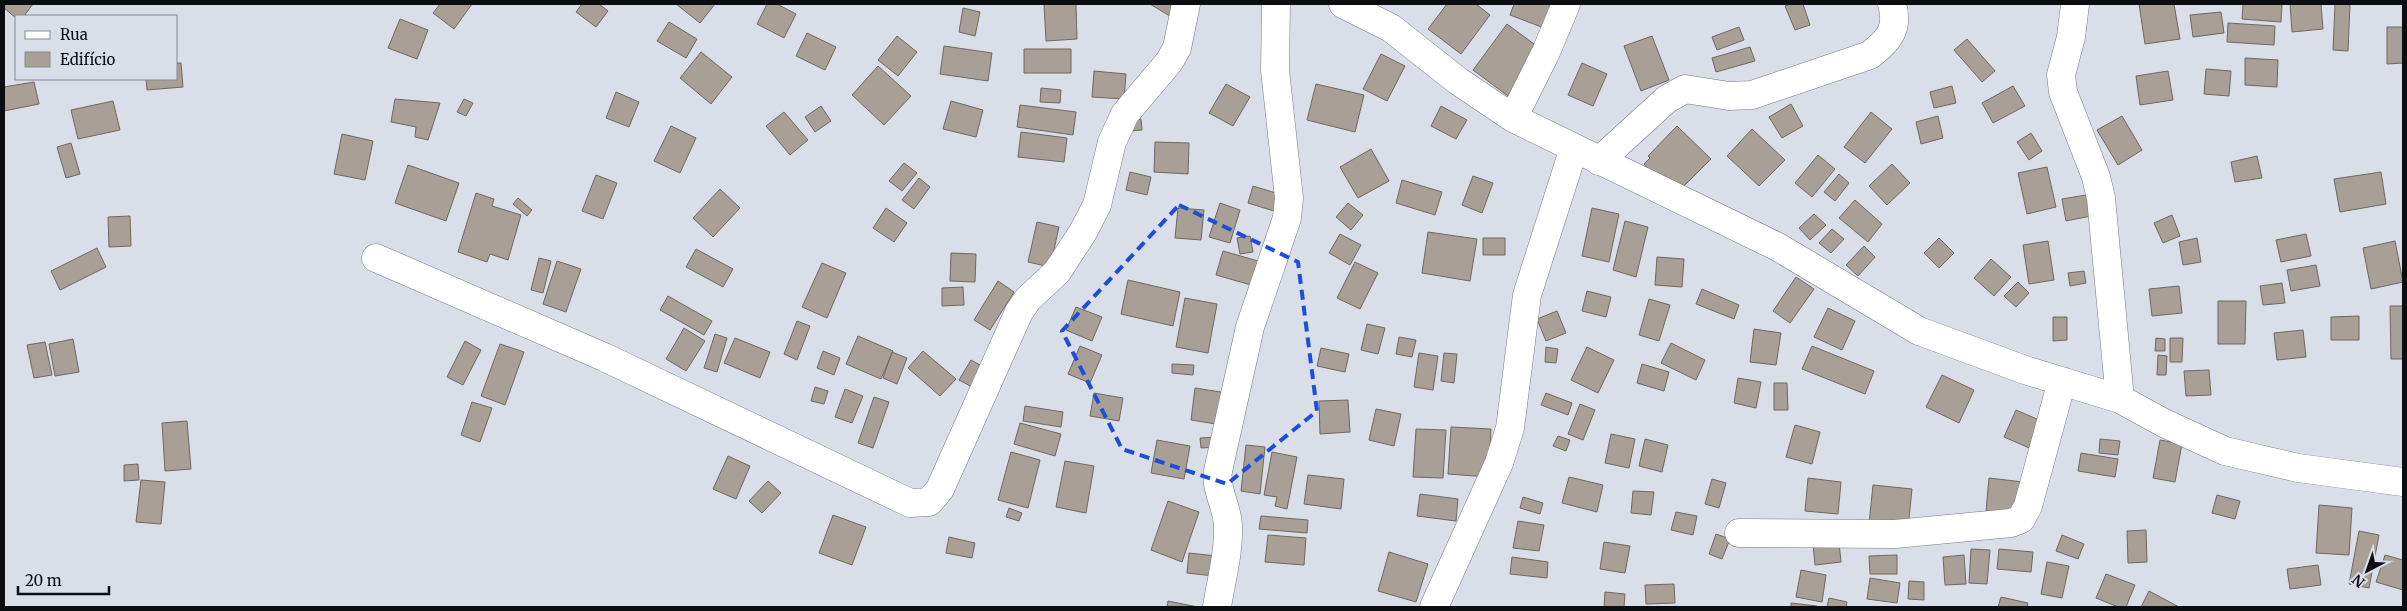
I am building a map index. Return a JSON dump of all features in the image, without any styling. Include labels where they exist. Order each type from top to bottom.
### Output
[{"type":"street","points":[[376,258],[604,357],[910,503],[928,502],[940,489],[1019,312],[1028,299],[1057,272],[1093,212],[1112,142],[1125,114],[1169,62],[1177,48],[1186,4]]},
{"type":"street","points":[[1217,607],[1229,529],[1228,512],[1216,482],[1218,471],[1250,327],[1288,218],[1289,198],[1275,70],[1276,4]]},
{"type":"street","points":[[1343,4],[1391,28],[1458,81],[1513,118],[1778,247],[1919,331],[2025,370],[2120,399],[2164,423],[2225,451],[2298,468],[2403,482]]},
{"type":"street","points":[[1513,118],[1546,52],[1566,4]]},
{"type":"street","points":[[1599,160],[1667,99],[1685,89],[1706,90],[1729,96],[1752,95],[1870,55],[1885,44],[1895,24],[1892,4]]},
{"type":"street","points":[[2075,4],[2071,37],[2061,75],[2063,92],[2096,177],[2101,198],[2120,399]]},
{"type":"street","points":[[1434,607],[1499,463],[1510,428],[1527,295],[1574,148]]},
{"type":"street","points":[[1739,533],[1895,534],[2011,523],[2021,519],[2028,506],[2062,381]]},
{"type":"highlighted area","points":[[1179,205],[1298,262],[1317,411],[1227,484],[1122,449],[1062,331]]},
{"type":"building","points":[[4,4],[33,4],[25,15],[15,15],[15,17],[4,8]]},
{"type":"building","points":[[440,4],[472,4],[454,29],[433,13]]},
{"type":"building","points":[[582,4],[599,4],[608,11],[596,27],[576,12]]},
{"type":"building","points":[[676,4],[715,4],[700,23]]},
{"type":"building","points":[[767,4],[777,4],[796,14],[784,38],[757,24]]},
{"type":"building","points":[[1044,4],[1076,4],[1077,39],[1046,41]]},
{"type":"building","points":[[1150,4],[1181,4],[1173,18]]},
{"type":"building","points":[[1447,4],[1476,4],[1490,15],[1461,54],[1428,29]]},
{"type":"building","points":[[1514,4],[1550,4],[1561,8],[1552,31],[1510,15]]},
{"type":"building","points":[[1803,4],[1810,25],[1795,30],[1785,6]]},
{"type":"building","points":[[2139,4],[2174,4],[2180,39],[2145,44]]},
{"type":"building","points":[[2243,4],[2282,4],[2281,22],[2242,19]]},
{"type":"building","points":[[2290,4],[2321,4],[2323,29],[2292,32]]},
{"type":"building","points":[[2335,4],[2350,4],[2348,51],[2333,50]]},
{"type":"building","points":[[963,8],[980,12],[975,36],[959,32]]},
{"type":"building","points":[[2221,12],[2224,33],[2193,37],[2190,15]]},
{"type":"building","points":[[400,19],[428,30],[417,59],[388,48]]},
{"type":"building","points":[[669,22],[697,39],[686,58],[657,41]]},
{"type":"building","points":[[2228,23],[2275,26],[2274,45],[2227,42]]},
{"type":"building","points":[[1507,24],[1542,50],[1508,96],[1473,70]]},
{"type":"building","points":[[1739,27],[1744,40],[1717,50],[1712,37]]},
{"type":"building","points":[[2387,27],[2403,27],[2403,63],[2387,64]]},
{"type":"building","points":[[807,33],[836,47],[825,70],[796,56]]},
{"type":"building","points":[[897,36],[917,52],[898,76],[878,60]]},
{"type":"building","points":[[1652,36],[1669,80],[1641,91],[1624,46]]},
{"type":"building","points":[[1967,39],[1995,71],[1982,82],[1954,50]]},
{"type":"building","points":[[944,46],[992,53],[988,81],[940,74]]},
{"type":"building","points":[[1750,47],[1755,61],[1716,72],[1712,58]]},
{"type":"building","points":[[1024,49],[1071,49],[1071,73],[1024,73]]},
{"type":"building","points":[[701,52],[732,77],[711,104],[680,78]]},
{"type":"building","points":[[1381,54],[1405,66],[1387,101],[1363,89]]},
{"type":"building","points":[[2245,58],[2278,60],[2277,87],[2245,85]]},
{"type":"building","points":[[178,63],[181,63],[183,87],[147,90],[146,80],[178,80]]},
{"type":"building","points":[[1582,63],[1607,74],[1593,106],[1568,95]]},
{"type":"building","points":[[878,66],[911,96],[884,125],[852,95]]},
{"type":"building","points":[[2206,69],[2231,71],[2229,96],[2204,94]]},
{"type":"building","points":[[1094,71],[1126,74],[1124,99],[1092,97]]},
{"type":"building","points":[[2168,71],[2173,100],[2140,105],[2136,76]]},
{"type":"building","points":[[34,82],[39,104],[4,111],[4,87]]},
{"type":"building","points":[[1226,84],[1250,97],[1233,126],[1209,113]]},
{"type":"building","points":[[1316,84],[1364,95],[1355,132],[1307,120]]},
{"type":"building","points":[[1952,86],[1956,103],[1934,108],[1930,92]]},
{"type":"building","points":[[2013,86],[2025,106],[1993,123],[1982,103]]},
{"type":"building","points":[[1041,88],[1061,90],[1060,103],[1040,102]]},
{"type":"building","points":[[616,92],[639,102],[629,127],[606,118]]},
{"type":"building","points":[[395,99],[440,103],[428,140],[415,137],[416,127],[391,122]]},
{"type":"building","points":[[464,99],[473,103],[466,116],[457,112]]},
{"type":"building","points":[[113,101],[120,130],[78,139],[71,110]]},
{"type":"building","points":[[951,101],[983,110],[976,137],[943,129]]},
{"type":"building","points":[[1791,104],[1803,126],[1782,138],[1769,117]]},
{"type":"building","points":[[1020,105],[1076,112],[1073,135],[1017,127]]},
{"type":"building","points":[[821,106],[831,121],[815,132],[805,117]]},
{"type":"building","points":[[1441,106],[1467,120],[1456,139],[1431,126]]},
{"type":"building","points":[[784,112],[808,140],[790,155],[766,126]]},
{"type":"building","points":[[1871,112],[1892,129],[1865,163],[1844,147]]},
{"type":"building","points":[[1938,116],[1943,138],[1921,144],[1916,122]]},
{"type":"building","points":[[2122,116],[2142,150],[2118,165],[2097,130]]},
{"type":"building","points":[[1141,119],[1142,130],[1130,131],[1129,120]]},
{"type":"building","points":[[671,126],[696,138],[680,173],[654,161]]},
{"type":"building","points":[[1677,126],[1711,159],[1681,189],[1670,179],[1664,185],[1644,164],[1650,158],[1648,156]]},
{"type":"building","points":[[1752,129],[1785,160],[1759,186],[1727,156]]},
{"type":"building","points":[[1021,132],[1067,138],[1064,162],[1018,157]]},
{"type":"building","points":[[2031,133],[2042,151],[2029,160],[2017,142]]},
{"type":"building","points":[[342,134],[373,141],[365,180],[334,174]]},
{"type":"building","points":[[1155,142],[1189,143],[1188,174],[1154,172]]},
{"type":"building","points":[[71,143],[80,174],[66,178],[57,147]]},
{"type":"building","points":[[1371,149],[1389,181],[1358,198],[1340,167]]},
{"type":"building","points":[[1818,155],[1835,169],[1812,197],[1795,183]]},
{"type":"building","points":[[2257,156],[2262,178],[2235,182],[2231,162]]},
{"type":"building","points":[[904,163],[917,173],[902,191],[889,181]]},
{"type":"building","points":[[1892,164],[1910,183],[1887,205],[1869,186]]},
{"type":"building","points":[[408,165],[459,183],[446,221],[395,203]]},
{"type":"building","points":[[2047,167],[2056,207],[2027,214],[2018,173]]},
{"type":"building","points":[[1130,172],[1151,177],[1147,195],[1126,190]]},
{"type":"building","points":[[2381,172],[2386,204],[2340,212],[2334,179]]},
{"type":"building","points":[[1839,174],[1849,183],[1835,201],[1824,192]]},
{"type":"building","points":[[596,175],[617,183],[603,219],[582,211]]},
{"type":"building","points":[[1473,176],[1493,183],[1482,213],[1462,205]]},
{"type":"building","points":[[919,178],[930,187],[914,209],[902,200]]},
{"type":"building","points":[[1402,180],[1442,192],[1435,215],[1396,203]]},
{"type":"building","points":[[1253,186],[1279,194],[1274,211],[1248,203]]},
{"type":"building","points":[[720,189],[740,208],[713,237],[693,218]]},
{"type":"building","points":[[476,193],[494,199],[492,206],[521,215],[508,260],[490,254],[487,262],[458,252]]},
{"type":"building","points":[[2092,194],[2096,215],[2066,221],[2062,199]]},
{"type":"building","points":[[518,198],[532,210],[527,216],[513,204]]},
{"type":"building","points":[[1855,200],[1882,224],[1868,242],[1839,218]]},
{"type":"building","points":[[1220,203],[1240,210],[1230,243],[1209,237]]},
{"type":"building","points":[[1348,203],[1363,215],[1351,230],[1336,217]]},
{"type":"building","points":[[886,208],[907,223],[894,242],[873,228]]},
{"type":"building","points":[[1178,208],[1204,210],[1201,240],[1175,238]]},
{"type":"building","points":[[1592,208],[1619,214],[1609,262],[1582,256]]},
{"type":"building","points":[[1814,214],[1826,225],[1810,240],[1799,228]]},
{"type":"building","points":[[2172,215],[2180,236],[2163,243],[2154,223]]},
{"type":"building","points":[[130,216],[131,246],[109,247],[108,217]]},
{"type":"building","points":[[1625,221],[1648,227],[1636,277],[1613,270]]},
{"type":"building","points":[[1037,222],[1059,227],[1050,267],[1028,262]]},
{"type":"building","points":[[1832,229],[1844,239],[1831,253],[1819,243]]},
{"type":"building","points":[[1428,232],[1477,239],[1470,281],[1422,273]]},
{"type":"building","points":[[1340,234],[1361,245],[1350,265],[1329,253]]},
{"type":"building","points":[[2306,234],[2311,256],[2281,262],[2276,240]]},
{"type":"building","points":[[1250,236],[1253,252],[1240,254],[1237,238]]},
{"type":"building","points":[[1483,238],[1505,238],[1505,255],[1483,255]]},
{"type":"building","points":[[1939,238],[1954,253],[1939,268],[1924,253]]},
{"type":"building","points":[[2197,238],[2201,262],[2183,265],[2179,242]]},
{"type":"building","points":[[2048,241],[2054,280],[2029,284],[2023,245]]},
{"type":"building","points":[[2395,241],[2403,282],[2371,289],[2363,248]]},
{"type":"building","points":[[1864,246],[1875,257],[1858,276],[1846,265]]},
{"type":"building","points":[[97,248],[106,267],[60,290],[51,271]]},
{"type":"building","points":[[696,249],[733,269],[723,287],[686,267]]},
{"type":"building","points":[[1223,251],[1258,261],[1251,285],[1216,275]]},
{"type":"building","points":[[951,253],[976,254],[975,282],[950,281]]},
{"type":"building","points":[[1657,257],[1684,259],[1682,287],[1655,285]]},
{"type":"building","points":[[539,258],[551,261],[543,293],[531,290]]},
{"type":"building","points":[[1991,259],[2011,277],[1994,296],[1974,278]]},
{"type":"building","points":[[557,261],[581,269],[566,312],[543,304]]},
{"type":"building","points":[[1355,262],[1378,273],[1360,309],[1337,298]]},
{"type":"building","points":[[822,263],[846,273],[827,318],[802,307]]},
{"type":"building","points":[[2316,265],[2320,286],[2291,291],[2287,270]]},
{"type":"building","points":[[2084,271],[2086,283],[2070,286],[2068,273]]},
{"type":"building","points":[[1796,277],[1814,289],[1790,323],[1773,311]]},
{"type":"building","points":[[1128,280],[1180,292],[1173,326],[1121,314]]},
{"type":"building","points":[[998,281],[1014,292],[990,330],[974,320]]},
{"type":"building","points":[[2018,282],[2029,293],[2016,307],[2004,296]]},
{"type":"building","points":[[2282,283],[2285,303],[2263,305],[2260,286]]},
{"type":"building","points":[[2179,286],[2182,313],[2152,316],[2149,289]]},
{"type":"building","points":[[963,287],[964,305],[942,306],[942,288]]},
{"type":"building","points":[[1702,289],[1739,305],[1734,319],[1696,304]]},
{"type":"building","points":[[1587,291],[1611,297],[1606,317],[1582,311]]},
{"type":"building","points":[[668,296],[712,321],[704,335],[660,310]]},
{"type":"building","points":[[1185,298],[1217,304],[1208,353],[1176,347]]},
{"type":"building","points":[[1649,299],[1670,305],[1659,341],[1639,335]]},
{"type":"building","points":[[2218,301],[2246,301],[2245,344],[2218,344]]},
{"type":"building","points":[[2390,306],[2403,306],[2403,359],[2391,359]]},
{"type":"building","points":[[1076,307],[1102,317],[1092,341],[1066,330]]},
{"type":"building","points":[[1828,308],[1855,321],[1842,350],[1814,337]]},
{"type":"building","points":[[1557,311],[1566,333],[1546,341],[1537,319]]},
{"type":"building","points":[[2359,316],[2359,340],[2331,340],[2331,317]]},
{"type":"building","points":[[2053,317],[2067,317],[2067,340],[2053,341]]},
{"type":"building","points":[[797,321],[810,326],[797,360],[784,354]]},
{"type":"building","points":[[1367,324],[1385,328],[1378,354],[1361,350]]},
{"type":"building","points":[[684,328],[705,341],[686,371],[666,359]]},
{"type":"building","points":[[1754,329],[1781,333],[1776,365],[1750,362]]},
{"type":"building","points":[[2303,330],[2306,357],[2277,360],[2274,333]]},
{"type":"building","points":[[715,334],[727,338],[717,372],[704,368]]},
{"type":"building","points":[[858,336],[893,351],[881,379],[846,364]]},
{"type":"building","points":[[1399,337],[1416,340],[1412,357],[1396,354]]},
{"type":"building","points":[[735,338],[770,352],[760,378],[724,363]]},
{"type":"building","points":[[2156,338],[2165,339],[2165,351],[2155,351]]},
{"type":"building","points":[[2170,338],[2183,338],[2182,362],[2170,362]]},
{"type":"building","points":[[73,339],[79,372],[55,376],[49,344]]},
{"type":"building","points":[[465,341],[481,350],[463,385],[447,377]]},
{"type":"building","points":[[45,342],[52,375],[34,378],[27,345]]},
{"type":"building","points":[[1671,343],[1705,360],[1696,380],[1661,363]]},
{"type":"building","points":[[500,344],[524,352],[505,405],[481,396]]},
{"type":"building","points":[[1080,346],[1102,355],[1090,383],[1068,374]]},
{"type":"building","points":[[1812,346],[1874,371],[1865,394],[1802,369]]},
{"type":"building","points":[[1546,347],[1558,349],[1556,363],[1545,362]]},
{"type":"building","points":[[1587,347],[1614,360],[1598,393],[1571,380]]},
{"type":"building","points":[[1321,348],[1349,354],[1345,372],[1317,366]]},
{"type":"building","points":[[823,351],[840,358],[834,375],[817,368]]},
{"type":"building","points":[[923,351],[956,379],[940,396],[908,368]]},
{"type":"building","points":[[892,352],[907,358],[897,384],[883,378]]},
{"type":"building","points":[[1419,353],[1438,356],[1433,390],[1414,387]]},
{"type":"building","points":[[1444,353],[1457,354],[1454,383],[1441,381]]},
{"type":"building","points":[[2158,355],[2167,356],[2166,375],[2157,375]]},
{"type":"building","points":[[971,360],[989,370],[978,390],[959,380]]},
{"type":"building","points":[[1172,364],[1194,365],[1193,375],[1172,373]]},
{"type":"building","points":[[1642,364],[1669,372],[1664,391],[1637,383]]},
{"type":"building","points":[[2209,370],[2211,395],[2186,396],[2184,371]]},
{"type":"building","points":[[1942,375],[1974,390],[1959,423],[1926,407]]},
{"type":"building","points":[[1738,378],[1761,382],[1756,408],[1734,403]]},
{"type":"building","points":[[1774,383],[1787,383],[1788,410],[1774,410]]},
{"type":"building","points":[[815,387],[828,391],[824,404],[811,401]]},
{"type":"building","points":[[1195,388],[1227,393],[1222,425],[1191,420]]},
{"type":"building","points":[[845,389],[863,396],[852,423],[835,417]]},
{"type":"building","points":[[1094,393],[1123,398],[1119,421],[1090,416]]},
{"type":"building","points":[[1546,393],[1572,403],[1568,415],[1541,405]]},
{"type":"building","points":[[874,397],[889,402],[873,448],[858,443]]},
{"type":"building","points":[[1348,400],[1350,432],[1320,434],[1319,401]]},
{"type":"building","points":[[472,402],[492,408],[480,442],[461,435]]},
{"type":"building","points":[[1580,404],[1595,410],[1583,440],[1568,434]]},
{"type":"building","points":[[1025,406],[1063,412],[1061,427],[1023,421]]},
{"type":"building","points":[[1376,409],[1401,414],[1394,446],[1369,440]]},
{"type":"building","points":[[2016,410],[2046,423],[2034,450],[2004,437]]},
{"type":"building","points":[[187,421],[191,469],[165,471],[162,423]]},
{"type":"building","points":[[1020,423],[1061,434],[1055,456],[1014,444]]},
{"type":"building","points":[[1795,425],[1820,432],[1812,464],[1786,457]]},
{"type":"building","points":[[1451,427],[1491,429],[1488,477],[1448,474]]},
{"type":"building","points":[[1416,429],[1446,430],[1443,478],[1413,477]]},
{"type":"building","points":[[1611,434],[1635,439],[1629,468],[1605,463]]},
{"type":"building","points":[[1558,436],[1570,440],[1566,451],[1553,446]]},
{"type":"building","points":[[1218,437],[1218,447],[1201,448],[1200,438]]},
{"type":"building","points":[[1645,439],[1668,445],[1662,472],[1639,466]]},
{"type":"building","points":[[2100,439],[2120,441],[2118,455],[2099,453]]},
{"type":"building","points":[[1157,440],[1190,446],[1184,479],[1151,473]]},
{"type":"building","points":[[2160,440],[2182,444],[2175,482],[2153,478]]},
{"type":"building","points":[[1246,445],[1265,447],[1260,494],[1241,491]]},
{"type":"building","points":[[1011,452],[1040,460],[1028,508],[998,500]]},
{"type":"building","points":[[1272,452],[1297,457],[1287,509],[1275,506],[1277,497],[1264,495]]},
{"type":"building","points":[[2081,453],[2118,459],[2115,477],[2078,471]]},
{"type":"building","points":[[728,456],[750,466],[736,499],[713,489]]},
{"type":"building","points":[[1065,461],[1094,466],[1086,513],[1056,507]]},
{"type":"building","points":[[138,464],[139,480],[124,481],[124,465]]},
{"type":"building","points":[[1308,475],[1344,479],[1341,509],[1304,504]]},
{"type":"building","points":[[1569,477],[1603,485],[1597,512],[1562,503]]},
{"type":"building","points":[[1808,478],[1841,482],[1838,514],[1805,511]]},
{"type":"building","points":[[1989,478],[2023,482],[2020,514],[1986,511]]},
{"type":"building","points":[[1712,479],[1726,483],[1719,508],[1705,504]]},
{"type":"building","points":[[141,480],[165,482],[161,524],[136,522]]},
{"type":"building","points":[[768,481],[781,493],[762,513],[749,501]]},
{"type":"building","points":[[1873,485],[1912,489],[1908,528],[1869,524]]},
{"type":"building","points":[[1633,491],[1654,492],[1651,515],[1631,513]]},
{"type":"building","points":[[1420,494],[1458,499],[1456,521],[1417,516]]},
{"type":"building","points":[[2217,495],[2240,501],[2235,519],[2212,513]]},
{"type":"building","points":[[1523,497],[1543,503],[1540,514],[1520,508]]},
{"type":"building","points":[[1168,501],[1199,512],[1182,562],[1151,550]]},
{"type":"building","points":[[2319,505],[2352,508],[2349,555],[2316,553]]},
{"type":"building","points":[[1009,508],[1022,513],[1019,521],[1006,517]]},
{"type":"building","points":[[1676,512],[1697,516],[1693,535],[1671,530]]},
{"type":"building","points":[[833,515],[866,527],[852,565],[819,553]]},
{"type":"building","points":[[1261,516],[1308,520],[1307,533],[1259,529]]},
{"type":"building","points":[[1518,521],[1544,525],[1539,551],[1513,548]]},
{"type":"building","points":[[2146,530],[2147,562],[2128,563],[2127,531]]},
{"type":"building","points":[[2359,531],[2379,535],[2369,588],[2349,584]]},
{"type":"building","points":[[1716,534],[1730,539],[1722,559],[1709,554]]},
{"type":"building","points":[[1268,535],[1306,538],[1304,565],[1265,562]]},
{"type":"building","points":[[2062,535],[2084,544],[2078,559],[2056,551]]},
{"type":"building","points":[[949,537],[975,543],[972,558],[946,553]]},
{"type":"building","points":[[1604,542],[1630,546],[1625,573],[1600,569]]},
{"type":"building","points":[[1839,542],[1841,562],[1815,565],[1813,544]]},
{"type":"building","points":[[1971,549],[1990,550],[1987,584],[1969,583]]},
{"type":"building","points":[[1999,549],[2033,552],[2031,572],[1997,569]]},
{"type":"building","points":[[1389,552],[1428,564],[1416,602],[1378,591]]},
{"type":"building","points":[[1189,553],[1216,556],[1214,576],[1187,573]]},
{"type":"building","points":[[1897,555],[1897,574],[1870,574],[1869,556]]},
{"type":"building","points":[[1964,555],[1966,584],[1945,585],[1943,557]]},
{"type":"building","points":[[2385,555],[2403,560],[2403,590],[2376,582]]},
{"type":"building","points":[[1512,557],[1548,562],[1547,578],[1510,574]]},
{"type":"building","points":[[2047,562],[2069,566],[2062,598],[2041,594]]},
{"type":"building","points":[[2318,565],[2321,585],[2290,589],[2287,569]]},
{"type":"building","points":[[1801,570],[1826,575],[1822,602],[1796,597]]},
{"type":"building","points":[[2106,574],[2135,585],[2126,607],[2118,607],[2096,598]]},
{"type":"building","points":[[1870,578],[1900,583],[1897,603],[1867,599]]},
{"type":"building","points":[[1909,581],[1924,582],[1924,600],[1908,599]]},
{"type":"building","points":[[1674,584],[1675,603],[1646,604],[1645,585]]},
{"type":"building","points":[[2149,591],[2179,607],[2141,607]]},
{"type":"building","points":[[1605,592],[1625,594],[1624,607],[1604,607]]},
{"type":"building","points":[[2001,597],[2028,603],[2027,607],[1998,607]]},
{"type":"building","points":[[1829,598],[1847,602],[1846,607],[1827,607]]},
{"type":"building","points":[[1168,601],[1198,607],[1167,607]]},
{"type":"building","points":[[1791,603],[1817,606],[1791,607]]}]
